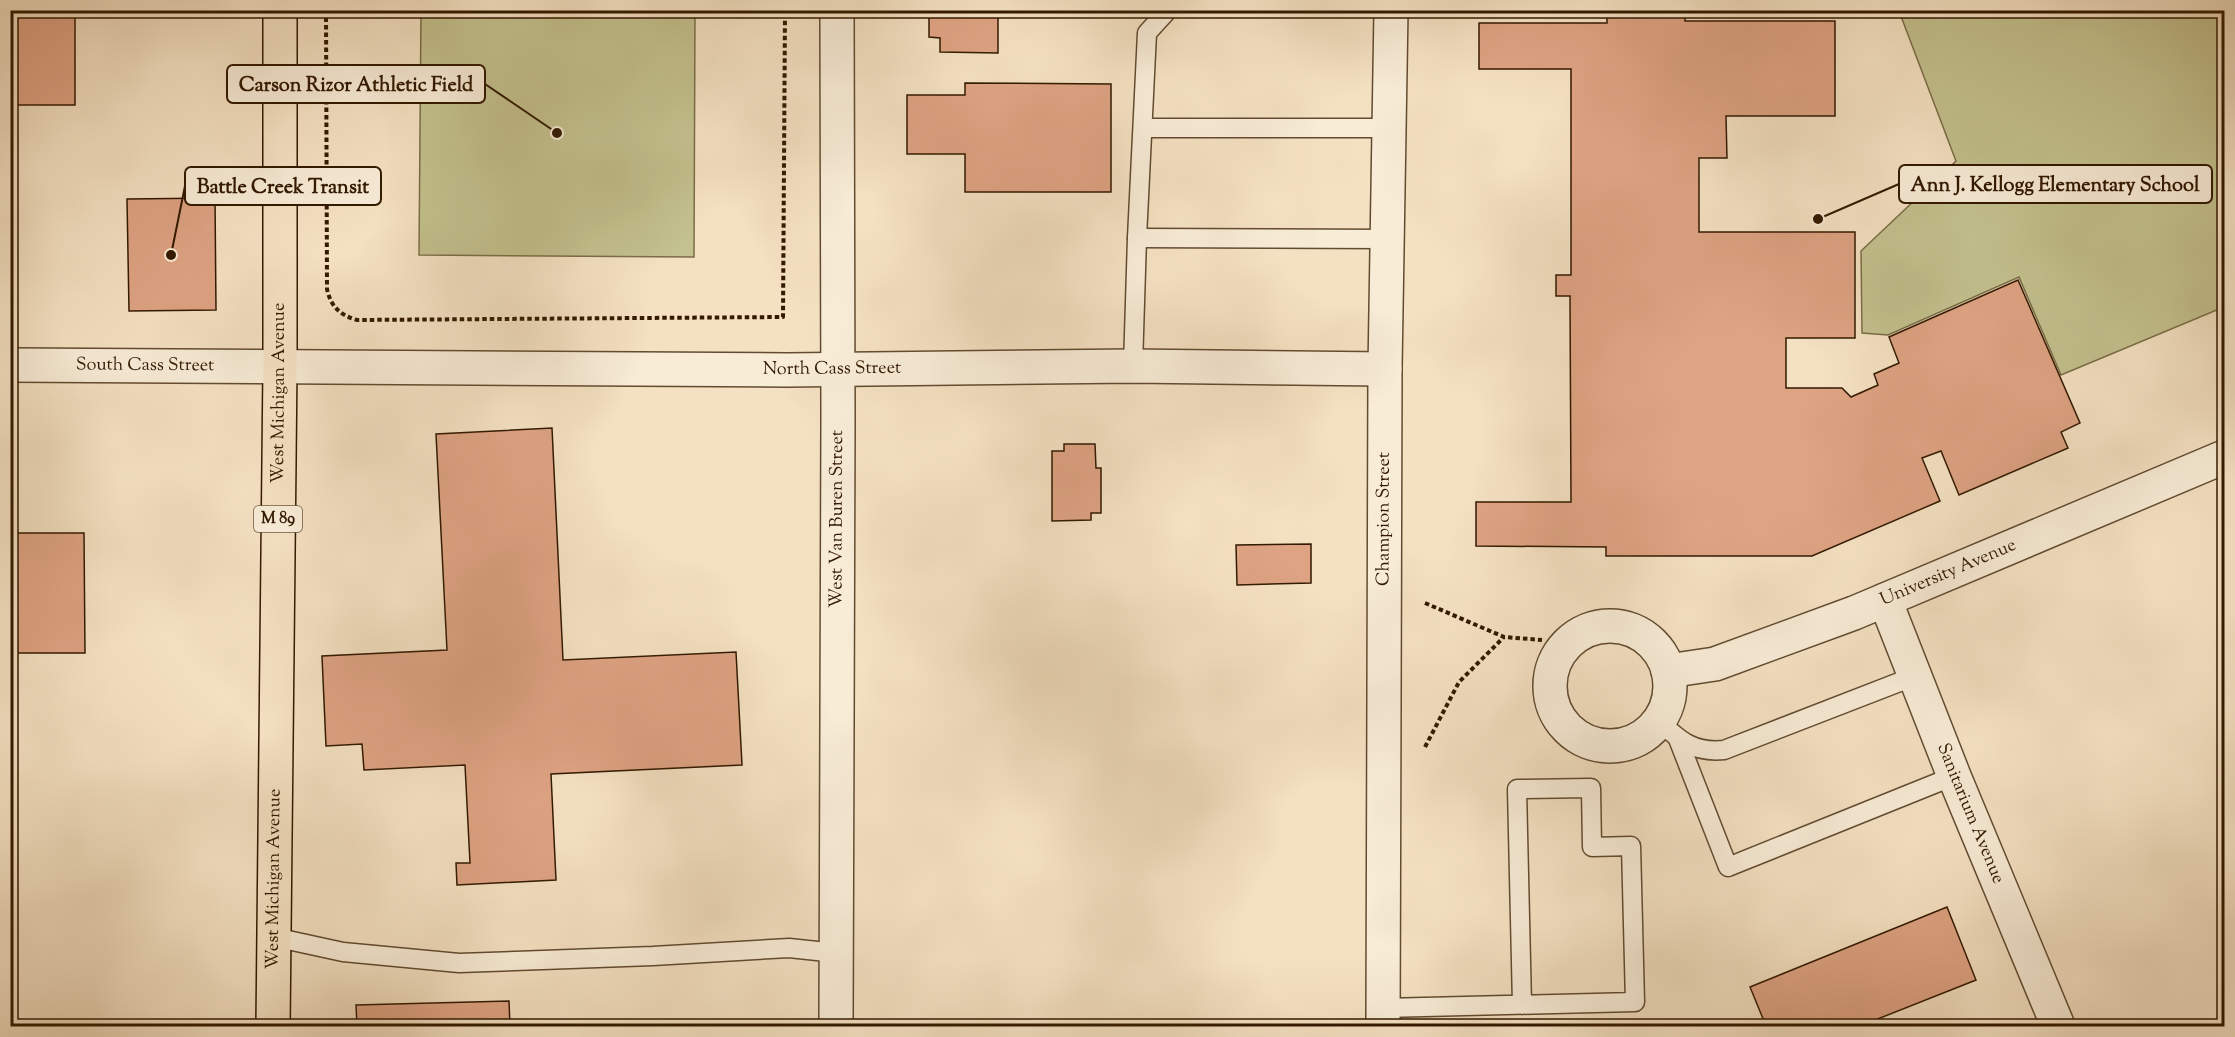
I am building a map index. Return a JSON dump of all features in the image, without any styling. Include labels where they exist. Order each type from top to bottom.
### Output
[{"type":"highway","name":"West Michigan Avenue","points":[[273,1026],[280,366],[280,10]]},
{"type":"street","name":"West Van Buren Street","points":[[836,1026],[837,10]]},
{"type":"street","name":"Champion Street","points":[[1383,1017],[1385,369],[1391,10]]},
{"type":"street","name":"South Cass Street","points":[[10,365],[280,366]]},
{"type":"street","name":"North Cass Street","points":[[280,366],[838,370],[1133,366],[1385,369]]},
{"type":"street","name":"University Avenue","points":[[1668,671],[1715,664],[1885,600],[2224,457]]},
{"type":"street","name":"Sanitarium Avenue","points":[[1885,600],[1954,776],[2058,1026]]},
{"type":"street","points":[[1603,626],[1624,627],[1643,635],[1657,648],[1668,671],[1669,730],[1646,735],[1629,744],[1610,746],[1590,743],[1572,733],[1558,718],[1551,699],[1550,678],[1556,659],[1568,642],[1584,631],[1603,626]]},
{"type":"lane","points":[[1133,366],[1148,33],[1168,10]]},
{"type":"lane","points":[[1143,128],[1390,128]]},
{"type":"lane","points":[[1137,238],[1388,239]]},
{"type":"lane","points":[[1669,730],[1691,747],[1710,752],[1724,750],[1915,675]]},
{"type":"lane","points":[[1669,730],[1728,867],[1954,776]]},
{"type":"lane","points":[[1383,1017],[1522,1005],[1635,1002],[1631,846],[1592,847],[1591,788],[1517,789],[1522,1005]]},
{"type":"lane","points":[[274,937],[343,952],[459,963],[653,956],[789,948],[836,952]]},
{"type":"path","points":[[326,10],[327,289],[330,303],[343,316],[357,320],[783,317],[785,10]]},
{"type":"path","points":[[1425,603],[1504,637],[1542,640]]},
{"type":"path","points":[[1425,747],[1459,682],[1504,637]]},
{"type":"shaded area","points":[[421,11],[695,11],[694,257],[419,255]]},
{"type":"shaded area","points":[[1899,11],[2224,11],[2224,307],[2061,375],[2019,277],[1888,335],[1862,333],[1861,251],[1956,161]]},
{"type":"building","points":[[10,10],[75,10],[75,105],[10,105]]},
{"type":"building","points":[[929,10],[998,10],[998,53],[940,52],[940,38],[929,37]]},
{"type":"building","points":[[1607,12],[1685,12],[1685,21],[1835,21],[1835,116],[1726,116],[1727,158],[1699,158],[1699,232],[1855,232],[1855,338],[1786,338],[1786,388],[1842,388],[1851,397],[1878,385],[1874,374],[1899,363],[1889,337],[2018,280],[2080,423],[2061,432],[2068,448],[1959,495],[1941,451],[1922,458],[1940,501],[1812,556],[1606,556],[1606,547],[1476,546],[1476,502],[1571,502],[1570,296],[1556,296],[1556,275],[1571,275],[1571,69],[1479,69],[1479,23],[1607,23]]},
{"type":"building","points":[[965,83],[1111,84],[1111,192],[965,192],[965,154],[907,154],[907,95],[965,95]]},
{"type":"building","points":[[215,198],[216,310],[129,311],[127,199]]},
{"type":"building","points":[[552,428],[563,660],[736,652],[742,765],[551,774],[556,880],[457,885],[456,863],[470,863],[465,765],[364,770],[362,744],[326,746],[322,656],[447,650],[436,434]]},
{"type":"building","points":[[1064,444],[1095,444],[1096,468],[1101,468],[1101,513],[1091,513],[1091,520],[1052,521],[1052,451],[1064,451]]},
{"type":"building","points":[[10,533],[84,533],[85,653],[10,653]]},
{"type":"building","points":[[1311,544],[1311,583],[1237,585],[1236,545]]},
{"type":"building","points":[[10,758],[12,758],[10,810]]},
{"type":"building","points":[[1947,907],[1976,980],[1860,1026],[1766,1026],[1750,987]]},
{"type":"building","points":[[509,1001],[510,1026],[357,1026],[356,1005]]},
{"type":"place","name":"Carson Rizor Athletic Field","points":[[557,133]]},
{"type":"place","name":"Ann J. Kellogg Elementary School","points":[[1818,219]]},
{"type":"place","name":"Battle Creek Transit","points":[[171,255]]}]
